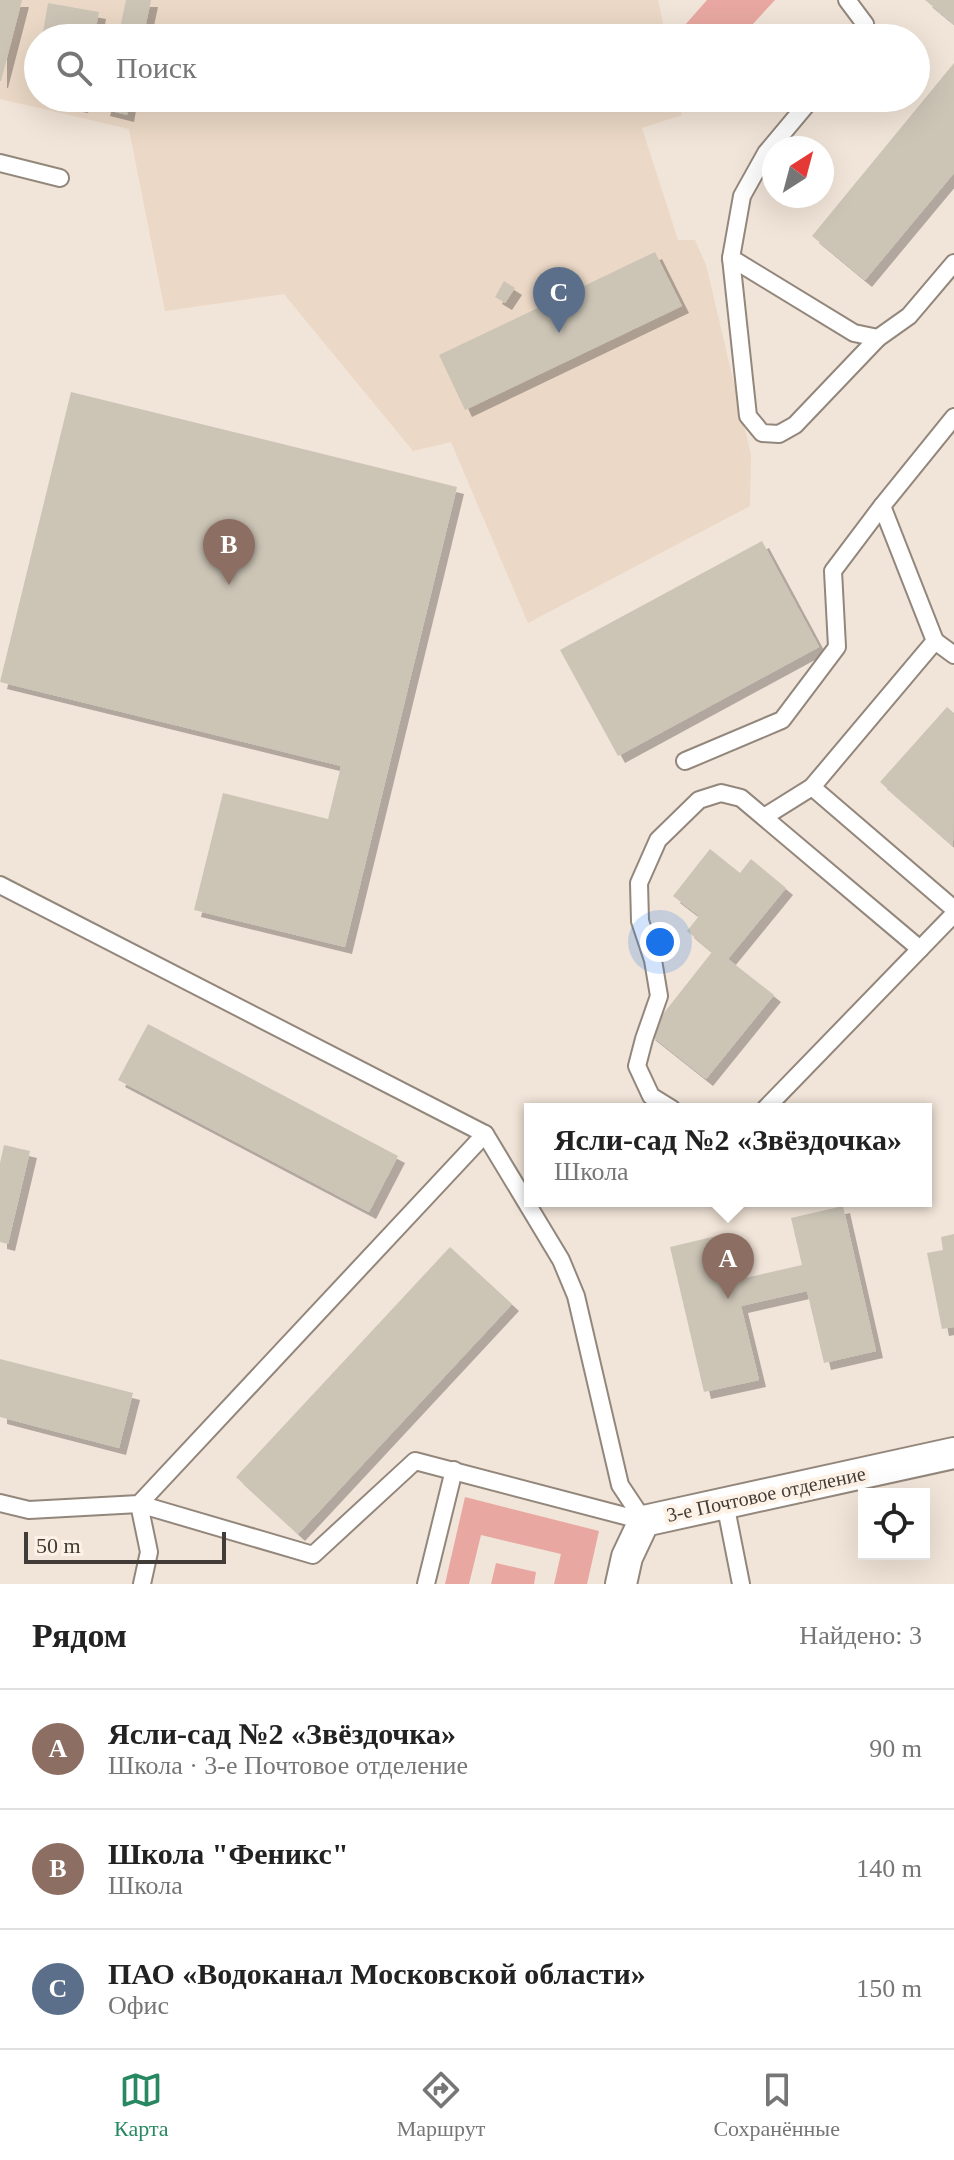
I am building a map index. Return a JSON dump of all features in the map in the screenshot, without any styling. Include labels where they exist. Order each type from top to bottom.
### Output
[{"type":"street","name":"3-е Почтовое отделение","points":[[621,1584],[627,1557],[644,1521],[954,1453]]},
{"type":"lane","points":[[847,0],[865,24]]},
{"type":"lane","points":[[800,112],[766,153],[742,196],[731,258],[748,416],[762,433],[779,434],[795,425],[878,338],[909,316],[954,263]]},
{"type":"lane","points":[[0,163],[60,178]]},
{"type":"lane","points":[[731,258],[854,333],[878,338]]},
{"type":"lane","points":[[685,761],[782,720],[837,647],[833,571],[954,417]]},
{"type":"lane","points":[[882,506],[935,641],[954,655]]},
{"type":"lane","points":[[764,817],[812,787],[935,641]]},
{"type":"lane","points":[[771,1103],[954,911],[812,787]]},
{"type":"lane","points":[[662,1103],[651,1096],[637,1066],[659,996],[653,960],[640,921],[639,883],[658,840],[699,800],[721,793],[741,798],[920,949]]},
{"type":"lane","points":[[0,885],[485,1134],[524,1199]]},
{"type":"lane","points":[[139,1504],[485,1134]]},
{"type":"lane","points":[[529,1207],[561,1260],[576,1296],[620,1485],[644,1521]]},
{"type":"lane","points":[[0,1503],[29,1510],[139,1504],[313,1555],[415,1461],[644,1521]]},
{"type":"lane","points":[[426,1584],[454,1470]]},
{"type":"lane","points":[[725,1503],[741,1584]]},
{"type":"lane","points":[[139,1504],[149,1552],[142,1584]]},
{"type":"shaded area","points":[[0,0],[658,0],[663,24],[24,24],[24,105],[0,99]]},
{"type":"shaded area","points":[[707,0],[775,0],[753,24],[686,24]]},
{"type":"shaded area","points":[[56,112],[681,112],[682,115],[642,128],[678,240],[695,240],[706,265],[751,455],[750,506],[528,623],[451,442],[413,451],[284,294],[165,311],[129,129]]},
{"type":"shaded area","points":[[465,1497],[599,1531],[587,1584],[554,1584],[561,1554],[481,1535],[469,1584],[445,1584]]},
{"type":"shaded area","points":[[496,1563],[536,1572],[534,1584],[491,1584]]},
{"type":"building","points":[[0,0],[22,0],[1,81],[0,81]]},
{"type":"building","points":[[126,0],[151,0],[146,24],[121,24]]},
{"type":"building","points":[[925,0],[954,0],[954,24]]},
{"type":"building","points":[[48,3],[99,12],[97,24],[44,24]]},
{"type":"building","points":[[954,63],[954,173],[865,280],[812,236],[914,112],[930,112],[930,92]]},
{"type":"building","points":[[655,252],[682,306],[465,410],[439,355]]},
{"type":"building","points":[[504,281],[515,288],[505,303],[495,297]]},
{"type":"building","points":[[71,392],[457,487],[345,947],[194,910],[223,793],[328,819],[341,766],[0,682]]},
{"type":"building","points":[[762,541],[819,647],[618,756],[560,650]]},
{"type":"building","points":[[947,707],[954,713],[953,846],[880,782]]},
{"type":"building","points":[[710,849],[740,873],[751,859],[786,888],[728,959],[774,995],[706,1079],[648,1033],[712,952],[687,931],[699,916],[673,896]]},
{"type":"building","points":[[148,1024],[398,1156],[369,1212],[118,1080]]},
{"type":"building","points":[[4,1145],[30,1151],[8,1244],[0,1242],[0,1163]]},
{"type":"building","points":[[843,1207],[876,1351],[824,1363],[807,1291],[741,1306],[759,1380],[704,1392],[670,1247],[725,1234],[736,1280],[802,1265],[791,1218]]},
{"type":"building","points":[[954,1234],[954,1327],[942,1329],[927,1253],[943,1250],[941,1237]]},
{"type":"building","points":[[450,1247],[512,1304],[298,1534],[236,1477]]},
{"type":"building","points":[[0,1359],[133,1393],[119,1448],[0,1417]]},
{"type":"place","name":"ПАО «Водоканал Московской области»","points":[[559,333]]},
{"type":"place","name":"Школа \"Феникс\"","points":[[229,585]]},
{"type":"place","name":"Ясли-сад №2 «Звёздочка»","points":[[728,1299]]}]
